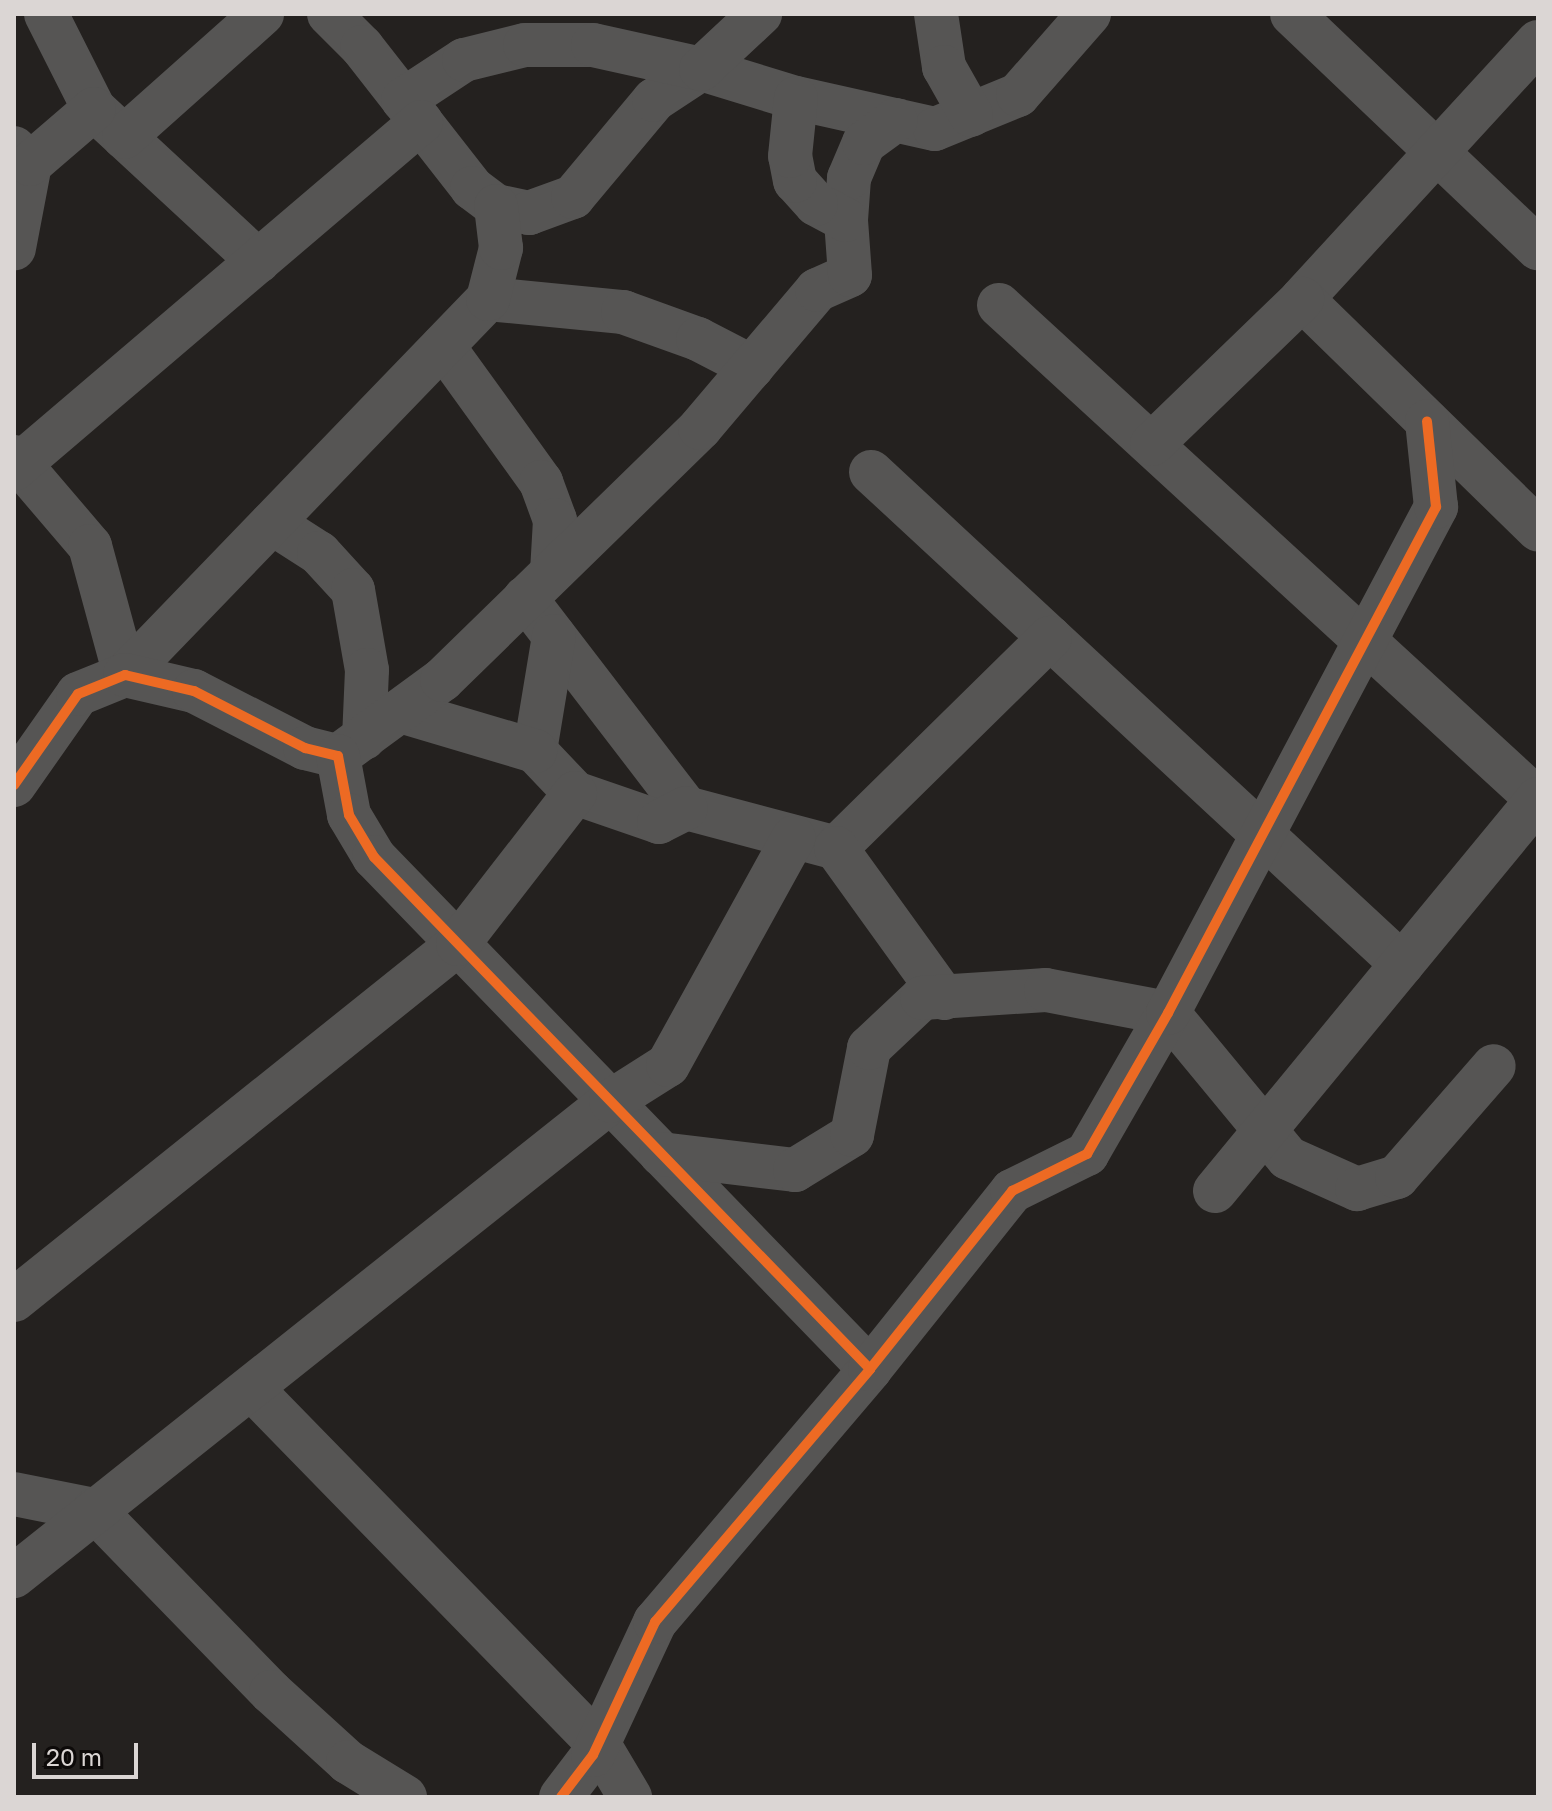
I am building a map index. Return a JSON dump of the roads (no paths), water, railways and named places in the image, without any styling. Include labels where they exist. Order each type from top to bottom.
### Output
[{"type":"street","points":[[46,14],[109,123],[258,261]]},
{"type":"street","points":[[14,248],[22,156],[109,123],[262,14]]},
{"type":"street","points":[[329,14],[412,111],[472,188],[496,206],[529,213],[573,197],[654,100],[701,69],[760,14]]},
{"type":"street","points":[[936,14],[944,67],[971,115]]},
{"type":"street","points":[[125,675],[90,546],[16,463],[258,261],[464,60],[525,45],[593,45],[701,69],[796,98],[935,129],[1018,95],[1089,14]]},
{"type":"street","points":[[1292,14],[1538,248]]},
{"type":"street","points":[[1524,14],[1538,29]]},
{"type":"street","points":[[1152,444],[1302,299],[1538,42]]},
{"type":"street","points":[[796,98],[790,156],[795,181],[816,204],[846,220]]},
{"type":"street","points":[[125,675],[194,691],[305,748],[351,747],[442,680],[700,428],[817,290],[850,275],[846,220],[849,178],[864,143],[896,120]]},
{"type":"street","points":[[14,785],[78,694],[125,675],[488,299],[501,248],[496,206]]},
{"type":"street","points":[[488,299],[623,312],[698,339],[752,367]]},
{"type":"street","points":[[1302,299],[1538,529]]},
{"type":"street","points":[[999,305],[1538,800],[1524,845],[1402,964],[1215,1191]]},
{"type":"street","points":[[443,346],[541,482],[555,520],[538,585],[554,636],[686,808],[836,848],[944,998]]},
{"type":"street","points":[[561,1797],[598,1743],[655,1622],[870,1369],[1012,1191],[1087,1154],[1168,1013],[1436,507],[1427,421]]},
{"type":"street","points":[[871,472],[1402,964]]},
{"type":"street","points":[[272,523],[319,553],[353,590],[367,670],[351,747],[349,815],[374,857],[870,1369]]},
{"type":"street","points":[[535,751],[554,636]]},
{"type":"street","points":[[836,848],[1050,638]]},
{"type":"street","points":[[400,711],[535,751],[575,793],[659,822],[686,808]]},
{"type":"street","points":[[14,1300],[458,944],[575,793]]},
{"type":"street","points":[[14,1576],[94,1510],[253,1390],[611,1101],[668,1065],[794,837]]},
{"type":"street","points":[[661,1154],[795,1170],[852,1135],[869,1048],[922,998],[1046,990],[1168,1013],[1288,1158],[1357,1189],[1397,1177],[1494,1066]]},
{"type":"street","points":[[253,1390],[598,1743],[630,1797]]},
{"type":"street","points":[[14,1494],[94,1510],[271,1692],[348,1762],[405,1797]]}]
